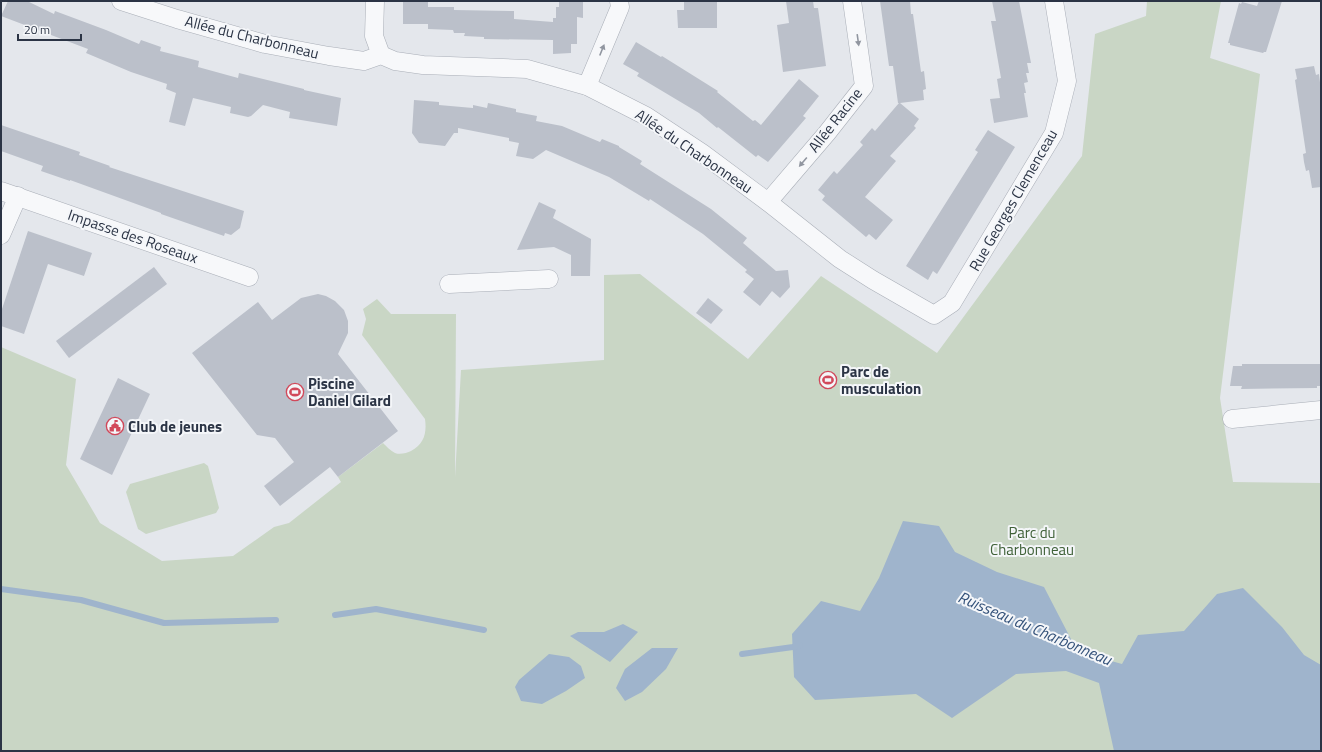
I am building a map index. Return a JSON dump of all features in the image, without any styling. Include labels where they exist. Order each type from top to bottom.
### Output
[{"type":"street","name":"Allée du Charbonneau","points":[[121,1],[177,19],[265,44],[328,56],[364,61],[381,55],[395,60],[423,65],[527,69],[586,86],[646,116],[702,153],[768,202],[840,259],[934,315]]},
{"type":"street","points":[[375,1],[374,36],[381,55]]},
{"type":"street","points":[[586,86],[620,7],[619,1]]},
{"type":"street","name":"Allée Racine","points":[[768,202],[827,133],[864,86],[852,1]]},
{"type":"street","name":"Rue Georges Clemenceau","points":[[934,315],[952,303],[1054,133],[1068,81],[1054,1]]},
{"type":"street","name":"Impasse des Roseaux","points":[[1,191],[249,277]]},
{"type":"street","points":[[1,235],[18,196]]},
{"type":"street","points":[[449,284],[550,279]]},
{"type":"street","points":[[1232,419],[1321,410]]},
{"type":"green space","name":"Parc du Charbonneau","points":[[1147,1],[1221,1],[1210,58],[1260,74],[1220,398],[1233,482],[1321,483],[1321,751],[1,751],[1,347],[76,379],[66,465],[100,523],[162,561],[233,556],[274,527],[289,523],[341,482],[338,477],[383,443],[393,452],[399,454],[409,452],[419,445],[424,438],[425,419],[362,335],[366,319],[363,309],[377,299],[391,314],[456,314],[455,477],[461,370],[604,360],[604,275],[640,274],[748,359],[821,276],[937,353],[1082,156],[1095,34],[1146,16]]},
{"type":"green space","points":[[204,463],[208,466],[219,508],[216,513],[146,534],[138,529],[126,492],[130,484]]},
{"type":"water","points":[[903,521],[939,526],[955,552],[997,572],[1044,587],[1073,643],[1104,659],[1122,664],[1138,635],[1184,631],[1217,594],[1243,588],[1282,627],[1304,655],[1321,665],[1321,751],[1114,751],[1099,683],[1066,671],[1016,674],[952,718],[916,694],[815,700],[794,677],[792,634],[821,601],[860,611],[879,578]]},
{"type":"water","points":[[623,624],[638,632],[610,662],[570,636],[578,632],[604,632]]},
{"type":"water","points":[[652,648],[678,648],[666,669],[642,692],[625,701],[616,688],[625,669]]},
{"type":"water","points":[[549,654],[569,657],[581,666],[585,678],[566,691],[542,704],[521,701],[515,687],[519,680]]},
{"type":"building","points":[[8,1],[27,1],[54,14],[55,11],[139,44],[141,40],[161,47],[160,51],[199,61],[198,67],[238,78],[239,73],[341,98],[337,126],[289,118],[290,112],[263,105],[248,117],[230,113],[231,107],[193,98],[185,126],[169,122],[176,93],[166,89],[167,84],[131,72],[86,53],[88,49],[1,16]]},
{"type":"building","points":[[403,1],[428,1],[428,7],[454,7],[454,10],[514,11],[514,19],[553,22],[553,18],[556,18],[556,7],[559,7],[559,1],[583,1],[583,18],[577,17],[577,44],[571,44],[571,53],[553,54],[553,40],[484,39],[484,37],[464,36],[465,33],[454,33],[453,30],[428,29],[428,24],[403,24]]},
{"type":"building","points":[[684,1],[717,1],[717,28],[678,28],[677,10],[684,10]]},
{"type":"building","points":[[786,1],[813,1],[814,8],[818,8],[826,66],[783,72],[777,25],[789,23]]},
{"type":"building","points":[[880,1],[910,1],[921,72],[924,71],[926,89],[923,90],[924,100],[900,103],[919,119],[914,126],[916,128],[890,156],[896,161],[865,197],[893,220],[876,240],[869,234],[866,237],[822,200],[825,196],[818,190],[834,171],[837,174],[863,145],[860,142],[872,128],[875,131],[899,103],[893,66],[889,66]]},
{"type":"building","points":[[992,1],[1019,1],[1031,63],[1027,63],[1029,73],[1026,73],[1028,82],[1024,83],[1028,117],[994,123],[990,99],[1000,98],[997,79],[1001,78],[991,21],[996,21]]},
{"type":"building","points":[[1259,1],[1282,1],[1266,52],[1263,53],[1230,45],[1230,43],[1228,43],[1239,3],[1241,4],[1242,2],[1257,6]]},
{"type":"building","points":[[636,42],[661,57],[662,56],[718,91],[717,92],[753,121],[755,120],[761,125],[799,79],[819,96],[803,116],[806,118],[768,162],[758,155],[756,157],[699,113],[637,76],[639,73],[623,64]]},
{"type":"building","points":[[1314,66],[1316,75],[1319,74],[1321,91],[1321,187],[1312,188],[1309,170],[1306,171],[1304,162],[1303,154],[1306,153],[1295,80],[1297,79],[1295,69]]},
{"type":"building","points":[[414,100],[439,102],[439,105],[473,108],[473,105],[487,108],[488,103],[516,109],[516,112],[537,116],[536,121],[562,126],[600,142],[602,139],[619,146],[642,161],[640,164],[711,209],[747,238],[743,243],[776,271],[788,270],[790,287],[780,298],[772,291],[760,306],[743,292],[754,279],[745,272],[747,270],[703,234],[650,199],[649,201],[609,177],[546,150],[533,159],[516,156],[519,143],[509,141],[509,138],[458,128],[458,133],[454,133],[445,146],[419,143],[412,133]]},
{"type":"building","points":[[1,125],[80,152],[79,155],[110,166],[109,167],[244,211],[240,228],[231,235],[225,233],[224,236],[70,180],[41,171],[43,166],[1,151]]},
{"type":"building","points":[[988,130],[1015,147],[937,274],[933,271],[928,280],[906,266],[978,152],[975,150]]},
{"type":"building","points":[[539,202],[556,210],[553,218],[591,239],[590,276],[571,276],[571,255],[554,247],[517,250]]},
{"type":"building","points":[[28,231],[92,253],[84,276],[48,264],[24,334],[1,326],[1,312]]},
{"type":"building","points":[[154,267],[167,284],[69,358],[56,341]]},
{"type":"building","name":"Piscine Daniel Gilard","points":[[318,294],[335,301],[344,310],[348,321],[348,333],[338,354],[398,431],[338,477],[330,467],[280,506],[264,486],[294,462],[275,438],[257,435],[192,353],[258,302],[272,320],[301,298]]},
{"type":"building","points":[[708,298],[723,310],[711,324],[696,313]]},
{"type":"building","points":[[1242,364],[1321,364],[1321,386],[1317,386],[1317,388],[1241,389],[1242,386],[1230,386],[1233,366],[1242,366]]},
{"type":"building","name":"Club de jeunes","points":[[118,378],[150,394],[112,475],[80,459]]},
{"type":"waterway","points":[[1,589],[81,600],[164,623],[276,620]]},
{"type":"waterway","points":[[335,615],[376,609],[484,630]]},
{"type":"waterway","name":"Ruisseau du Charbonneau","points":[[742,654],[800,645]]},
{"type":"place","name":"Parc de musculation","points":[[828,380]]},
{"type":"place","name":"Piscine Daniel Gilard","points":[[295,392]]},
{"type":"place","name":"Club de jeunes","points":[[115,426]]}]
